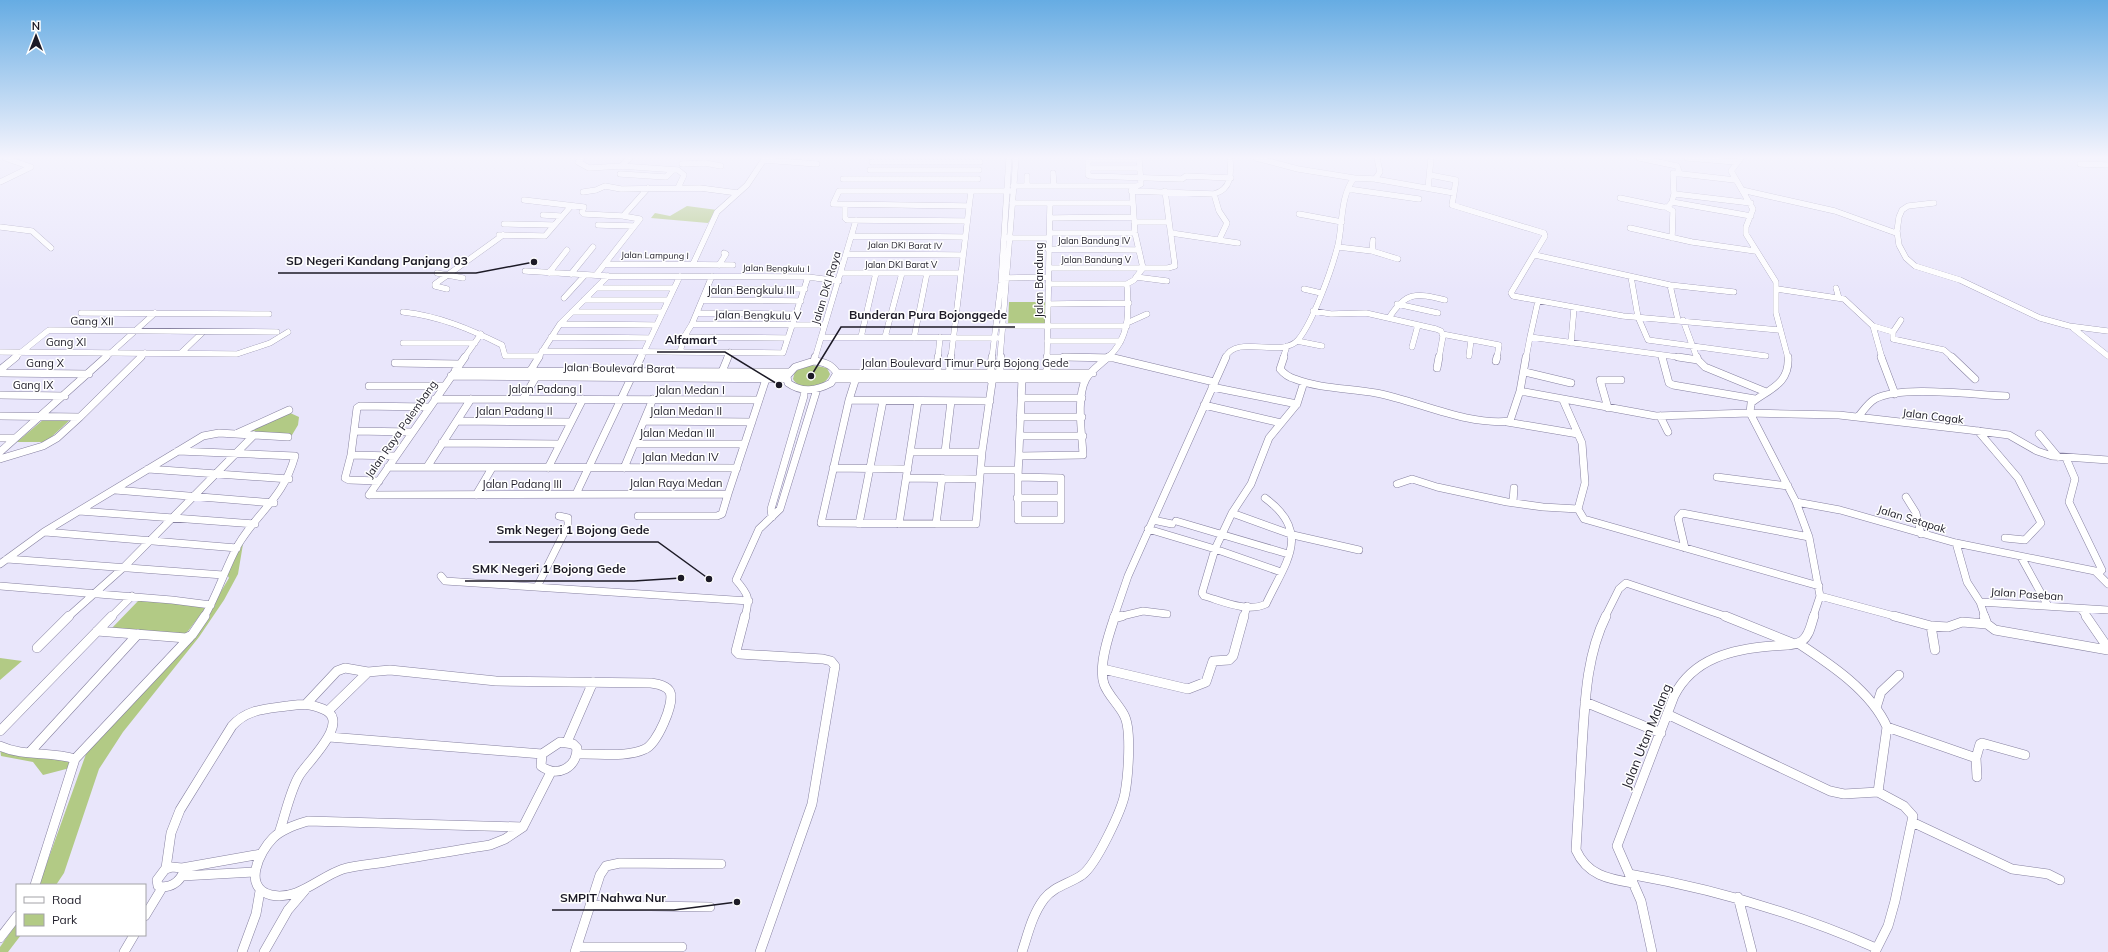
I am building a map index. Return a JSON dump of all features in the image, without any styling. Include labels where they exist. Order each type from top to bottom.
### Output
[{"type":"street","points":[[543,202],[584,207],[582,212],[584,214],[639,218],[596,275]]},
{"type":"street","points":[[623,216],[635,202]]},
{"type":"street","points":[[693,264],[713,216],[728,202]]},
{"type":"street","points":[[833,202],[833,204],[845,205],[969,206]]},
{"type":"street","points":[[949,376],[962,255],[969,202]]},
{"type":"street","points":[[1006,202],[1007,238]]},
{"type":"street","points":[[1166,202],[1171,233],[1238,243]]},
{"type":"street","points":[[1216,202],[1219,211],[1227,223],[1218,240]]},
{"type":"street","points":[[1022,952],[1035,913],[1042,901],[1052,891],[1082,876],[1090,867],[1115,822],[1125,793],[1129,733],[1124,716],[1104,684],[1103,660],[1114,618],[1128,576],[1148,529],[1227,354],[1231,350],[1241,347],[1287,346],[1296,341],[1313,311],[1338,247],[1346,202]]},
{"type":"street","points":[[1452,202],[1452,205],[1544,233],[1545,236],[1535,255],[1511,294],[1574,308],[1638,317],[1779,330]]},
{"type":"street","points":[[1643,202],[1666,207],[1673,211],[1672,238]]},
{"type":"street","points":[[1666,207],[1671,202]]},
{"type":"street","points":[[1674,202],[1751,216]]},
{"type":"street","points":[[1746,202],[1751,203],[1753,209],[1746,227],[1746,234],[1755,251],[1773,276],[1778,289],[1775,306],[1779,330],[1788,360],[1786,374],[1751,403],[1750,413],[1796,502],[1809,537],[1819,586],[1820,596],[1808,634],[1802,641],[1796,643]]},
{"type":"street","points":[[1797,202],[1835,211],[1896,233]]},
{"type":"street","points":[[994,377],[997,326],[1012,203],[1132,203],[1135,233],[1143,268],[1136,278],[1127,284],[1004,278]]},
{"type":"street","name":"Jalan Bandung","points":[[1047,376],[1046,357],[1049,304],[1048,249],[1050,203]]},
{"type":"street","points":[[1934,203],[1904,208],[1896,233],[1903,252],[1916,266],[1960,280],[2032,315],[2073,328],[2108,331]]},
{"type":"street","points":[[845,205],[845,218],[856,220],[967,221]]},
{"type":"street","points":[[496,235],[545,236],[560,216],[571,206]]},
{"type":"street","points":[[1299,214],[1342,222]]},
{"type":"street","points":[[543,215],[560,216]]},
{"type":"street","points":[[1050,218],[1169,222]]},
{"type":"street","name":"Jalan DKI Raya","points":[[814,361],[824,325],[842,273],[856,220]]},
{"type":"street","points":[[504,224],[553,225]]},
{"type":"street","points":[[598,225],[634,226]]},
{"type":"street","points":[[0,227],[32,231],[51,248]]},
{"type":"street","points":[[1630,228],[1672,238],[1755,251]]},
{"type":"street","points":[[1007,238],[1049,235],[1135,233]]},
{"type":"street","name":"Jalan Bandung V","points":[[1049,268],[1168,268],[1175,266],[1171,233]]},
{"type":"street","points":[[447,289],[435,286],[435,284],[503,235]]},
{"type":"street","points":[[851,236],[965,237]]},
{"type":"street","points":[[1372,251],[1373,240]]},
{"type":"street","points":[[571,274],[593,247]]},
{"type":"street","points":[[1338,247],[1372,251],[1398,259]]},
{"type":"street","name":"Jalan Bandung IV","points":[[1048,249],[1139,250]]},
{"type":"street","points":[[549,273],[567,250]]},
{"type":"street","points":[[719,265],[726,254],[724,253]]},
{"type":"street","name":"Jalan DKI Barat IV","points":[[847,254],[962,255]]},
{"type":"street","points":[[1535,255],[1670,285],[1734,292]]},
{"type":"street","name":"Jalan Lampung I","points":[[605,264],[733,265]]},
{"type":"street","points":[[663,276],[669,264]]},
{"type":"street","name":"Jalan Lampung I","points":[[700,276],[705,265]]},
{"type":"street","name":"Jalan Lampung I","points":[[525,271],[608,276],[712,276]]},
{"type":"street","points":[[437,273],[464,278]]},
{"type":"street","name":"Jalan DKI Barat V","points":[[842,273],[961,273]]},
{"type":"street","points":[[861,337],[876,273]]},
{"type":"street","points":[[885,337],[902,273]]},
{"type":"street","points":[[914,338],[927,273]]},
{"type":"street","points":[[564,298],[585,275]]},
{"type":"street","points":[[529,374],[560,324],[608,276]]},
{"type":"street","points":[[576,494],[587,468],[680,276]]},
{"type":"street","points":[[680,352],[684,337],[692,324],[712,276]]},
{"type":"street","name":"Jalan Bengkulu I","points":[[712,276],[808,277],[839,281]]},
{"type":"street","points":[[403,312],[436,318],[481,334],[502,344],[503,353],[505,356],[643,352],[783,353],[794,325],[808,277]]},
{"type":"street","points":[[1632,277],[1638,317],[1648,340],[1766,356]]},
{"type":"street","points":[[856,378],[849,400],[821,523],[976,524],[982,452],[994,377],[1003,338],[1004,278]]},
{"type":"street","points":[[1136,278],[1167,281]]},
{"type":"street","points":[[1019,456],[1082,455],[1082,398],[1086,379],[1115,352],[1121,342],[1127,324],[1129,303],[1127,284]]},
{"type":"street","points":[[1670,285],[1680,320],[1698,360],[1705,367],[1766,392]]},
{"type":"street","points":[[596,288],[674,288]]},
{"type":"street","points":[[1836,288],[1839,298]]},
{"type":"street","points":[[707,289],[805,289]]},
{"type":"street","points":[[1304,289],[1320,293]]},
{"type":"street","points":[[1778,289],[1839,298],[1849,302],[1873,326],[1892,332]]},
{"type":"street","points":[[1388,318],[1397,304],[1412,294],[1445,300]]},
{"type":"street","points":[[584,300],[668,300]]},
{"type":"street","name":"Jalan Bengkulu III","points":[[702,300],[801,301]]},
{"type":"street","points":[[1507,422],[1512,419],[1525,372],[1530,337],[1538,301]]},
{"type":"street","points":[[1049,304],[1129,303]]},
{"type":"street","points":[[1397,304],[1438,313]]},
{"type":"street","points":[[1571,343],[1574,308]]},
{"type":"street","points":[[1313,311],[1331,314],[1360,313],[1388,318],[1436,329],[1442,334],[1499,345],[1496,361]]},
{"type":"street","points":[[572,312],[662,312]]},
{"type":"street","points":[[81,313],[269,314]]},
{"type":"street","points":[[0,452],[65,396],[155,313]]},
{"type":"street","points":[[697,313],[796,314]]},
{"type":"street","points":[[997,326],[1127,324],[1147,314]]},
{"type":"street","points":[[1902,320],[1892,332],[1892,338],[1944,350],[1975,379]]},
{"type":"street","points":[[560,324],[656,325]]},
{"type":"street","name":"Jalan Bengkulu V","points":[[692,324],[824,325]]},
{"type":"street","points":[[1412,347],[1418,325]]},
{"type":"street","points":[[1873,326],[1877,346],[1895,394]]},
{"type":"street","points":[[2073,328],[2108,356]]},
{"type":"street","name":"Gang XII","points":[[21,352],[49,330],[134,332],[277,332]]},
{"type":"street","points":[[181,353],[203,332]]},
{"type":"street","name":"Gang XI","points":[[0,352],[242,354],[270,343],[288,332]]},
{"type":"street","name":"Jalan Raya Palembang","points":[[476,495],[369,495],[481,334]]},
{"type":"street","points":[[1437,368],[1442,334]]},
{"type":"street","points":[[551,337],[650,338]]},
{"type":"street","points":[[684,337],[788,338]]},
{"type":"street","points":[[821,337],[1003,338]]},
{"type":"street","points":[[937,376],[940,337]]},
{"type":"street","points":[[1530,337],[1698,360]]},
{"type":"street","points":[[1469,356],[1471,340]]},
{"type":"street","points":[[1047,341],[1121,342]]},
{"type":"street","points":[[1296,341],[1322,346]]},
{"type":"street","points":[[403,342],[475,343]]},
{"type":"street","points":[[1287,346],[1280,365],[1281,372],[1288,377],[1304,382],[1370,392],[1466,417],[1507,422],[1578,434]]},
{"type":"street","points":[[0,372],[21,352]]},
{"type":"street","points":[[720,379],[730,352]]},
{"type":"street","points":[[0,459],[42,446],[57,438],[144,353]]},
{"type":"street","points":[[1662,356],[1669,383],[1672,385],[1755,399]]},
{"type":"street","points":[[1046,357],[1109,357],[1297,404]]},
{"type":"street","points":[[814,361],[825,362],[833,366],[836,376],[825,387],[804,390],[792,386],[787,379],[789,372],[795,366],[814,361]]},
{"type":"street","points":[[395,363],[460,364]]},
{"type":"street","name":"Gang X","points":[[0,372],[89,374]]},
{"type":"street","name":"Jalan Boulevard Barat","points":[[529,374],[536,377],[722,372],[789,372]]},
{"type":"street","name":"Jalan Boulevard Timur Pura Bojong Gede","points":[[836,376],[949,376],[1022,378],[1093,372]]},
{"type":"street","points":[[1525,372],[1571,383]]},
{"type":"street","name":"Jalan Boulevard Barat","points":[[453,374],[632,375],[720,379],[787,379]]},
{"type":"street","name":"Jalan Boulevard Timur Pura Bojong Gede","points":[[836,376],[856,378],[937,376]]},
{"type":"street","name":"Jalan Boulevard Timur Pura Bojong Gede","points":[[994,377],[1047,376],[1086,379]]},
{"type":"street","points":[[523,399],[536,377]]},
{"type":"street","points":[[981,470],[1018,474],[1062,478],[1061,520],[1017,519],[1017,498],[1018,474],[1020,436],[1022,378]]},
{"type":"street","name":"Jalan Raya Medan","points":[[576,494],[728,494],[766,379]]},
{"type":"street","points":[[1608,408],[1600,380],[1621,380]]},
{"type":"street","points":[[1265,498],[1279,509],[1293,536],[1292,545],[1266,604],[1258,608],[1204,596],[1202,592],[1222,534],[1232,513],[1248,489],[1263,457],[1269,438],[1297,404],[1304,382]]},
{"type":"street","points":[[369,386],[444,386]]},
{"type":"street","points":[[760,952],[812,804],[835,666],[831,661],[823,659],[739,654],[736,651],[749,601],[746,590],[736,580],[759,529],[780,510],[817,389]]},
{"type":"street","points":[[772,517],[771,509],[804,396],[804,390]]},
{"type":"street","name":"Jalan Cagak","points":[[1520,391],[1563,400],[1660,416],[1750,413],[1839,415],[1978,431],[2009,435],[2040,452],[2062,457],[2108,460]]},
{"type":"street","points":[[1858,417],[1865,407],[1875,399],[1895,394],[2006,396]]},
{"type":"street","name":"Gang IX","points":[[0,395],[65,396]]},
{"type":"street","points":[[1021,398],[1082,398]]},
{"type":"street","name":"Jalan Padang I","points":[[435,399],[620,400]]},
{"type":"street","points":[[427,467],[471,399]]},
{"type":"street","name":"Jalan Padang III","points":[[548,468],[583,399]]},
{"type":"street","name":"Jalan Medan I","points":[[620,400],[759,400]]},
{"type":"street","name":"Jalan Medan II","points":[[654,400],[644,421],[752,422]]},
{"type":"street","points":[[849,400],[990,401]]},
{"type":"street","points":[[1563,400],[1582,443],[1585,475],[1578,510],[1580,515],[1589,521],[1819,586]]},
{"type":"street","points":[[859,524],[883,401]]},
{"type":"street","points":[[899,524],[918,401]]},
{"type":"street","points":[[945,452],[951,401]]},
{"type":"street","points":[[1204,405],[1281,423]]},
{"type":"street","points":[[379,480],[346,479],[359,407],[429,407]]},
{"type":"street","points":[[236,434],[289,410]]},
{"type":"street","points":[[0,416],[80,417]]},
{"type":"street","points":[[1660,416],[1668,432]]},
{"type":"street","points":[[1020,417],[1082,417]]},
{"type":"street","name":"Jalan Padang II","points":[[457,421],[572,422]]},
{"type":"street","name":"Jalan Medan III","points":[[644,421],[634,444],[744,444]]},
{"type":"street","points":[[354,431],[412,432]]},
{"type":"street","points":[[1978,431],[2018,478],[2041,523],[2025,540],[2005,538]]},
{"type":"street","points":[[0,564],[44,532],[207,434],[288,437]]},
{"type":"street","points":[[2039,434],[2062,457],[2075,479],[2069,502],[2102,570],[2096,572],[2108,584]]},
{"type":"street","points":[[37,648],[93,593],[124,567],[254,435]]},
{"type":"street","points":[[1020,436],[1083,436]]},
{"type":"street","points":[[0,438],[15,438]]},
{"type":"street","points":[[442,443],[560,444]]},
{"type":"street","name":"Jalan Medan IV","points":[[624,468],[634,444]]},
{"type":"street","points":[[35,884],[75,759],[190,637],[211,604],[223,575],[237,548],[255,524],[274,503],[289,478],[295,456],[178,451]]},
{"type":"street","points":[[910,452],[982,452]]},
{"type":"street","points":[[350,455],[396,456]]},
{"type":"street","name":"Jalan Padang III","points":[[388,467],[587,468]]},
{"type":"street","name":"Jalan Padang III","points":[[476,495],[492,468]]},
{"type":"street","name":"Jalan Medan IV","points":[[587,468],[736,468]]},
{"type":"street","points":[[833,468],[908,469]]},
{"type":"street","points":[[148,469],[289,478]]},
{"type":"street","points":[[1717,477],[1788,486]]},
{"type":"street","points":[[906,478],[980,478]]},
{"type":"street","points":[[936,524],[942,478]]},
{"type":"street","points":[[1397,484],[1408,478],[1415,479],[1462,493],[1513,502],[1578,510]]},
{"type":"street","points":[[1513,502],[1514,488]]},
{"type":"street","points":[[115,490],[194,495],[274,503]]},
{"type":"street","name":"Jalan Padang III","points":[[476,495],[576,494]]},
{"type":"street","points":[[638,516],[717,516],[722,514],[728,494]]},
{"type":"street","points":[[1906,497],[1916,513],[1921,534]]},
{"type":"street","points":[[1017,498],[1062,498]]},
{"type":"street","name":"Jalan Setapak","points":[[1796,502],[1840,510],[1956,543],[2096,572]]},
{"type":"street","points":[[79,511],[255,524]]},
{"type":"street","points":[[1232,513],[1293,536],[1360,550]]},
{"type":"street","points":[[1685,548],[1678,518],[1682,513],[1809,537]]},
{"type":"street","points":[[537,587],[568,525],[568,518],[559,516]]},
{"type":"street","points":[[1153,520],[1174,523],[1183,522],[1288,554]]},
{"type":"street","points":[[1148,529],[1216,549],[1281,572]]},
{"type":"street","points":[[44,532],[237,548]]},
{"type":"street","points":[[1956,543],[1971,593],[1980,602]]},
{"type":"street","points":[[2021,557],[2048,606]]},
{"type":"street","points":[[7,559],[223,575]]},
{"type":"street","points":[[441,576],[445,581],[749,601]]},
{"type":"street","points":[[1633,883],[1603,876],[1588,870],[1580,861],[1576,850],[1585,702],[1595,640],[1619,589],[1626,583],[1698,606],[1796,643],[1825,661],[1876,708],[1886,722],[1887,727],[1878,792]]},
{"type":"street","points":[[0,586],[132,596],[211,604]]},
{"type":"street","points":[[0,731],[132,596]]},
{"type":"street","points":[[1820,596],[1931,626],[1948,627],[1962,622],[1987,624],[1995,630],[2108,649]]},
{"type":"street","name":"Jalan Paseban","points":[[1987,624],[1980,602],[2048,606],[2081,610],[2108,610]]},
{"type":"street","points":[[1103,669],[1188,689],[1202,684],[1208,679],[1213,661],[1229,660],[1233,656],[1247,606]]},
{"type":"street","points":[[2081,610],[2108,649]]},
{"type":"street","points":[[1114,618],[1143,612],[1167,614]]},
{"type":"street","points":[[1931,626],[1935,650]]},
{"type":"street","points":[[97,631],[177,638],[190,637]]},
{"type":"street","points":[[30,752],[138,634]]},
{"type":"street","name":"Jalan Utan Malang","points":[[1652,952],[1642,901],[1618,852],[1618,841],[1661,733],[1667,714],[1681,682],[1703,663],[1723,654],[1746,648],[1796,643]]},
{"type":"street","points":[[307,703],[341,669],[349,668],[368,672],[390,670],[496,682],[660,684],[669,690],[670,702],[658,736],[649,747],[635,752],[578,754]]},
{"type":"street","points":[[328,711],[368,672]]},
{"type":"street","points":[[1876,708],[1881,689],[1899,675]]},
{"type":"street","points":[[567,742],[593,682]]},
{"type":"street","points":[[1585,702],[1661,733]]},
{"type":"street","points":[[166,869],[170,837],[180,810],[232,726],[244,715],[252,712],[307,703],[328,711],[332,716],[333,722],[329,737],[299,776],[280,833]]},
{"type":"street","points":[[1629,874],[1682,883],[1738,897],[1803,918],[1847,935],[1875,950],[1888,926],[1912,822],[1912,814],[1908,808],[1878,792],[1844,794],[1830,791],[1667,714]]},
{"type":"street","points":[[1887,727],[1976,758]]},
{"type":"street","points":[[329,737],[542,754],[553,745],[567,742],[573,744],[577,748],[578,754],[572,765],[558,772],[551,772],[541,766],[542,754]]},
{"type":"street","points":[[1978,777],[1976,758],[1980,744],[1982,743],[2025,755]]},
{"type":"street","points":[[0,746],[5,749],[63,755],[75,759]]},
{"type":"street","points":[[523,827],[318,820],[298,824],[280,833],[261,854],[254,872],[256,885],[260,891],[267,895],[285,895],[307,888],[321,879],[344,869],[490,845],[505,839],[523,827],[551,772]]},
{"type":"street","points":[[1912,822],[2012,869],[2048,874],[2060,880]]},
{"type":"street","points":[[146,914],[162,888],[174,884],[182,872],[261,854]]},
{"type":"street","points":[[682,947],[576,949],[602,870],[612,864],[721,864]]},
{"type":"street","points":[[162,888],[158,886],[157,878],[166,869],[172,867],[182,872],[254,872]]},
{"type":"street","points":[[264,952],[288,910],[307,888]]},
{"type":"street","points":[[242,952],[256,914],[260,891]]},
{"type":"street","points":[[1738,897],[1752,952]]},
{"type":"street","points":[[590,905],[710,907]]},
{"type":"street","points":[[0,938],[16,917]]},
{"type":"street","points":[[124,952],[133,936]]},
{"type":"green space","points":[[687,206],[717,210],[708,223],[651,218],[655,213],[670,216]]},
{"type":"green space","points":[[1009,302],[1047,302],[1047,325],[1008,325]]},
{"type":"green space","points":[[812,365],[827,368],[830,374],[828,379],[824,383],[813,387],[801,386],[796,383],[793,379],[795,371]]},
{"type":"green space","points":[[288,412],[299,417],[298,425],[292,435],[243,431]]},
{"type":"green space","points":[[44,419],[71,419],[46,442],[17,442]]},
{"type":"green space","points":[[243,544],[238,574],[224,600],[199,637],[123,732],[99,769],[64,873],[57,884],[39,884],[86,754],[211,608],[229,578],[226,572]]},
{"type":"green space","points":[[139,600],[207,606],[185,635],[111,629]]},
{"type":"green space","points":[[0,658],[22,661],[0,680]]},
{"type":"green space","points":[[0,748],[71,761],[70,768],[43,775],[33,762],[1,756]]},
{"type":"green space","points":[[16,924],[16,936],[20,936],[8,952],[0,952],[0,947]]},
{"type":"place","name":"SD Negeri Kandang Panjang 03","points":[[534,262]]},
{"type":"place","name":"Bunderan Pura Bojonggede","points":[[811,376]]},
{"type":"place","name":"Alfamart","points":[[779,385]]},
{"type":"place","name":"SMK Negeri 1 Bojong Gede","points":[[681,578]]},
{"type":"place","name":"Smk Negeri 1 Bojong Gede","points":[[709,579]]},
{"type":"place","name":"SMPIT Nahwa Nur","points":[[737,902]]}]
